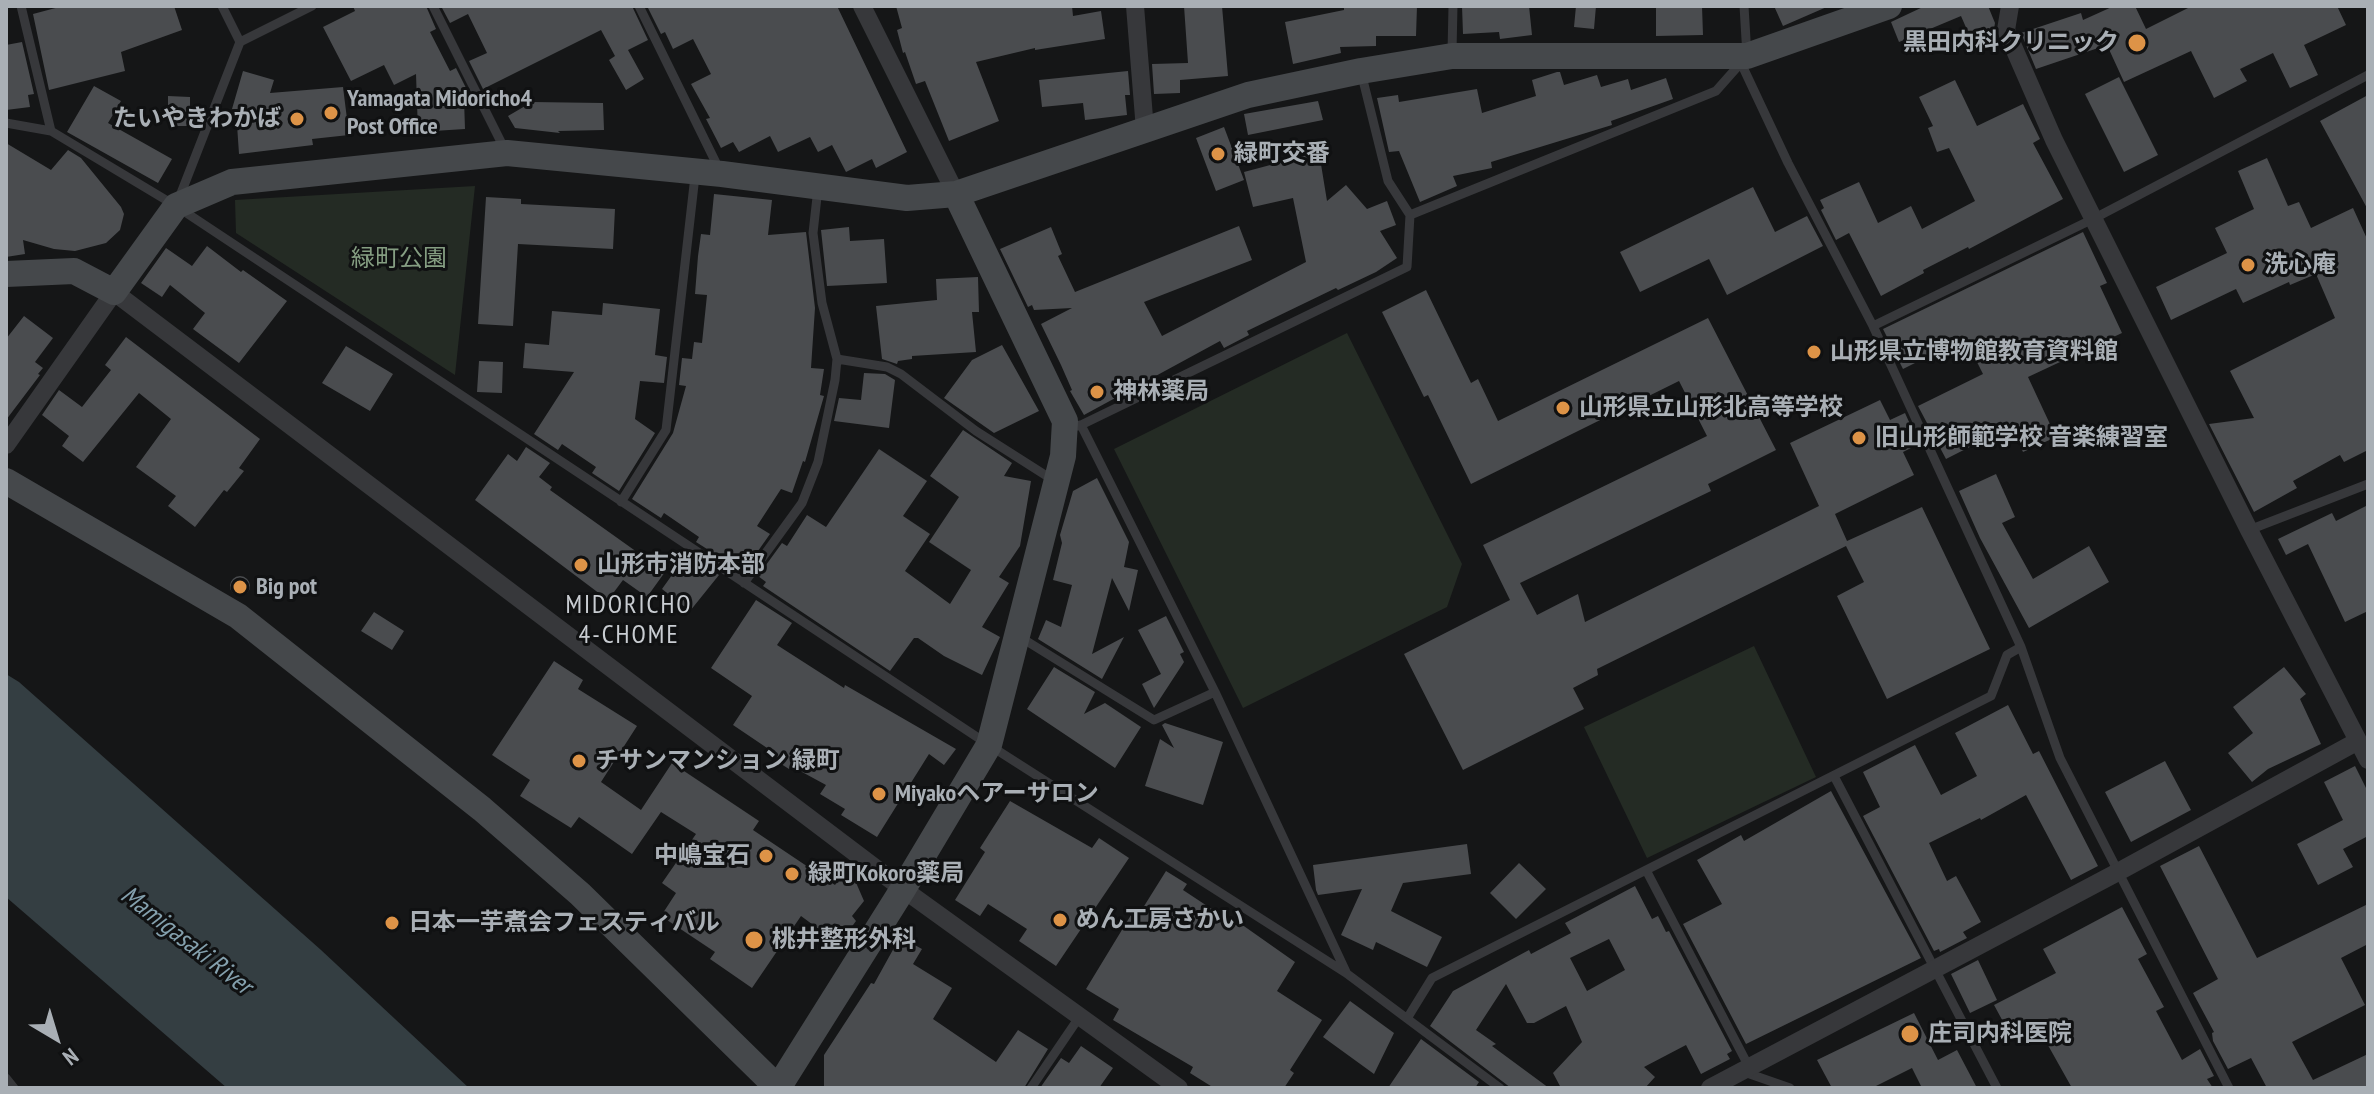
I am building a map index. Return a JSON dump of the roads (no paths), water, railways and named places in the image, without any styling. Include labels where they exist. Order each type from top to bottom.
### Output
[{"type":"street","points":[[6,481],[238,616],[482,809],[580,894],[778,1088],[989,745],[1073,427],[1065,421],[863,6]]},
{"type":"street","points":[[1135,6],[1145,130]]},
{"type":"street","points":[[6,445],[176,206],[232,182],[507,153],[709,172],[907,198],[956,194],[1248,95],[1361,71],[1452,56],[1744,60],[1889,6]]},
{"type":"street","points":[[2010,6],[2006,30],[2054,140],[2368,760]]},
{"type":"street","points":[[6,274],[74,271],[114,292],[903,889],[1179,1088]]},
{"type":"street","points":[[1710,1088],[2358,741]]},
{"type":"lane","points":[[21,6],[51,131]]},
{"type":"lane","points":[[222,6],[240,42]]},
{"type":"lane","points":[[176,206],[240,42],[312,6]]},
{"type":"lane","points":[[433,6],[507,153]]},
{"type":"lane","points":[[621,502],[666,430],[709,172],[639,6]]},
{"type":"lane","points":[[1452,56],[1453,6]]},
{"type":"lane","points":[[1744,6],[1744,60],[1788,163],[1873,326],[2021,647],[2060,758],[2229,1088]]},
{"type":"lane","points":[[1410,215],[1716,91],[1744,60]]},
{"type":"lane","points":[[1346,973],[1215,692],[1073,427],[1407,267],[1410,215],[1388,181],[1361,71]]},
{"type":"lane","points":[[1873,326],[2093,219],[2368,75]]},
{"type":"lane","points":[[6,123],[51,131],[176,206],[989,745],[1346,973],[1500,1088]]},
{"type":"lane","points":[[744,583],[802,503],[818,462],[837,359],[822,303],[813,233],[818,186]]},
{"type":"lane","points":[[837,359],[887,367],[901,374],[976,431],[1056,482]]},
{"type":"lane","points":[[2249,530],[2368,484]]},
{"type":"lane","points":[[1017,635],[1154,720],[1215,692]]},
{"type":"lane","points":[[1408,1017],[1432,978],[1991,696],[2007,655],[2021,647]]},
{"type":"lane","points":[[1834,776],[1997,1088]]},
{"type":"lane","points":[[1646,870],[1745,1069],[1790,1088]]},
{"type":"lane","points":[[1031,1088],[1080,1016]]},
{"type":"lane","points":[[6,1078],[14,1088]]},
{"type":"water","name":"Mamigasaki River","points":[[6,674],[19,682],[321,950],[469,1088],[227,1088],[6,897]]},
{"type":"place","name":"黒田内科クリニック","points":[[2137,43]]},
{"type":"place","name":"Yamagata Midoricho4 Post Office","points":[[331,113]]},
{"type":"place","name":"たいやきわかば","points":[[297,119]]},
{"type":"place","name":"緑町交番","points":[[1218,154]]},
{"type":"place","name":"洗心庵","points":[[2248,265]]},
{"type":"place","name":"山形県立博物館教育資料館","points":[[1814,352]]},
{"type":"place","name":"神林薬局","points":[[1097,392]]},
{"type":"place","name":"山形県立山形北高等学校","points":[[1563,408]]},
{"type":"place","name":"旧山形師範学校 音楽練習室","points":[[1859,438]]},
{"type":"place","name":"山形市消防本部","points":[[581,565]]},
{"type":"place","name":"Big pot","points":[[240,587]]},
{"type":"place","name":"チサンマンション 緑町","points":[[579,761]]},
{"type":"place","name":"Miyakoヘアーサロン","points":[[879,794]]},
{"type":"place","name":"中嶋宝石","points":[[766,856]]},
{"type":"place","name":"緑町Kokoro薬局","points":[[792,874]]},
{"type":"place","name":"めん工房さかい","points":[[1060,920]]},
{"type":"place","name":"日本一芋煮会フェスティバル","points":[[392,923]]},
{"type":"place","name":"桃井整形外科","points":[[754,940]]},
{"type":"place","name":"庄司内科医院","points":[[1910,1034]]},
{"type":"district","name":"MIDORICHO 4-CHOME","points":[[629,621]]},
{"type":"park label","name":"緑町公園","points":[[399,259]]}]
